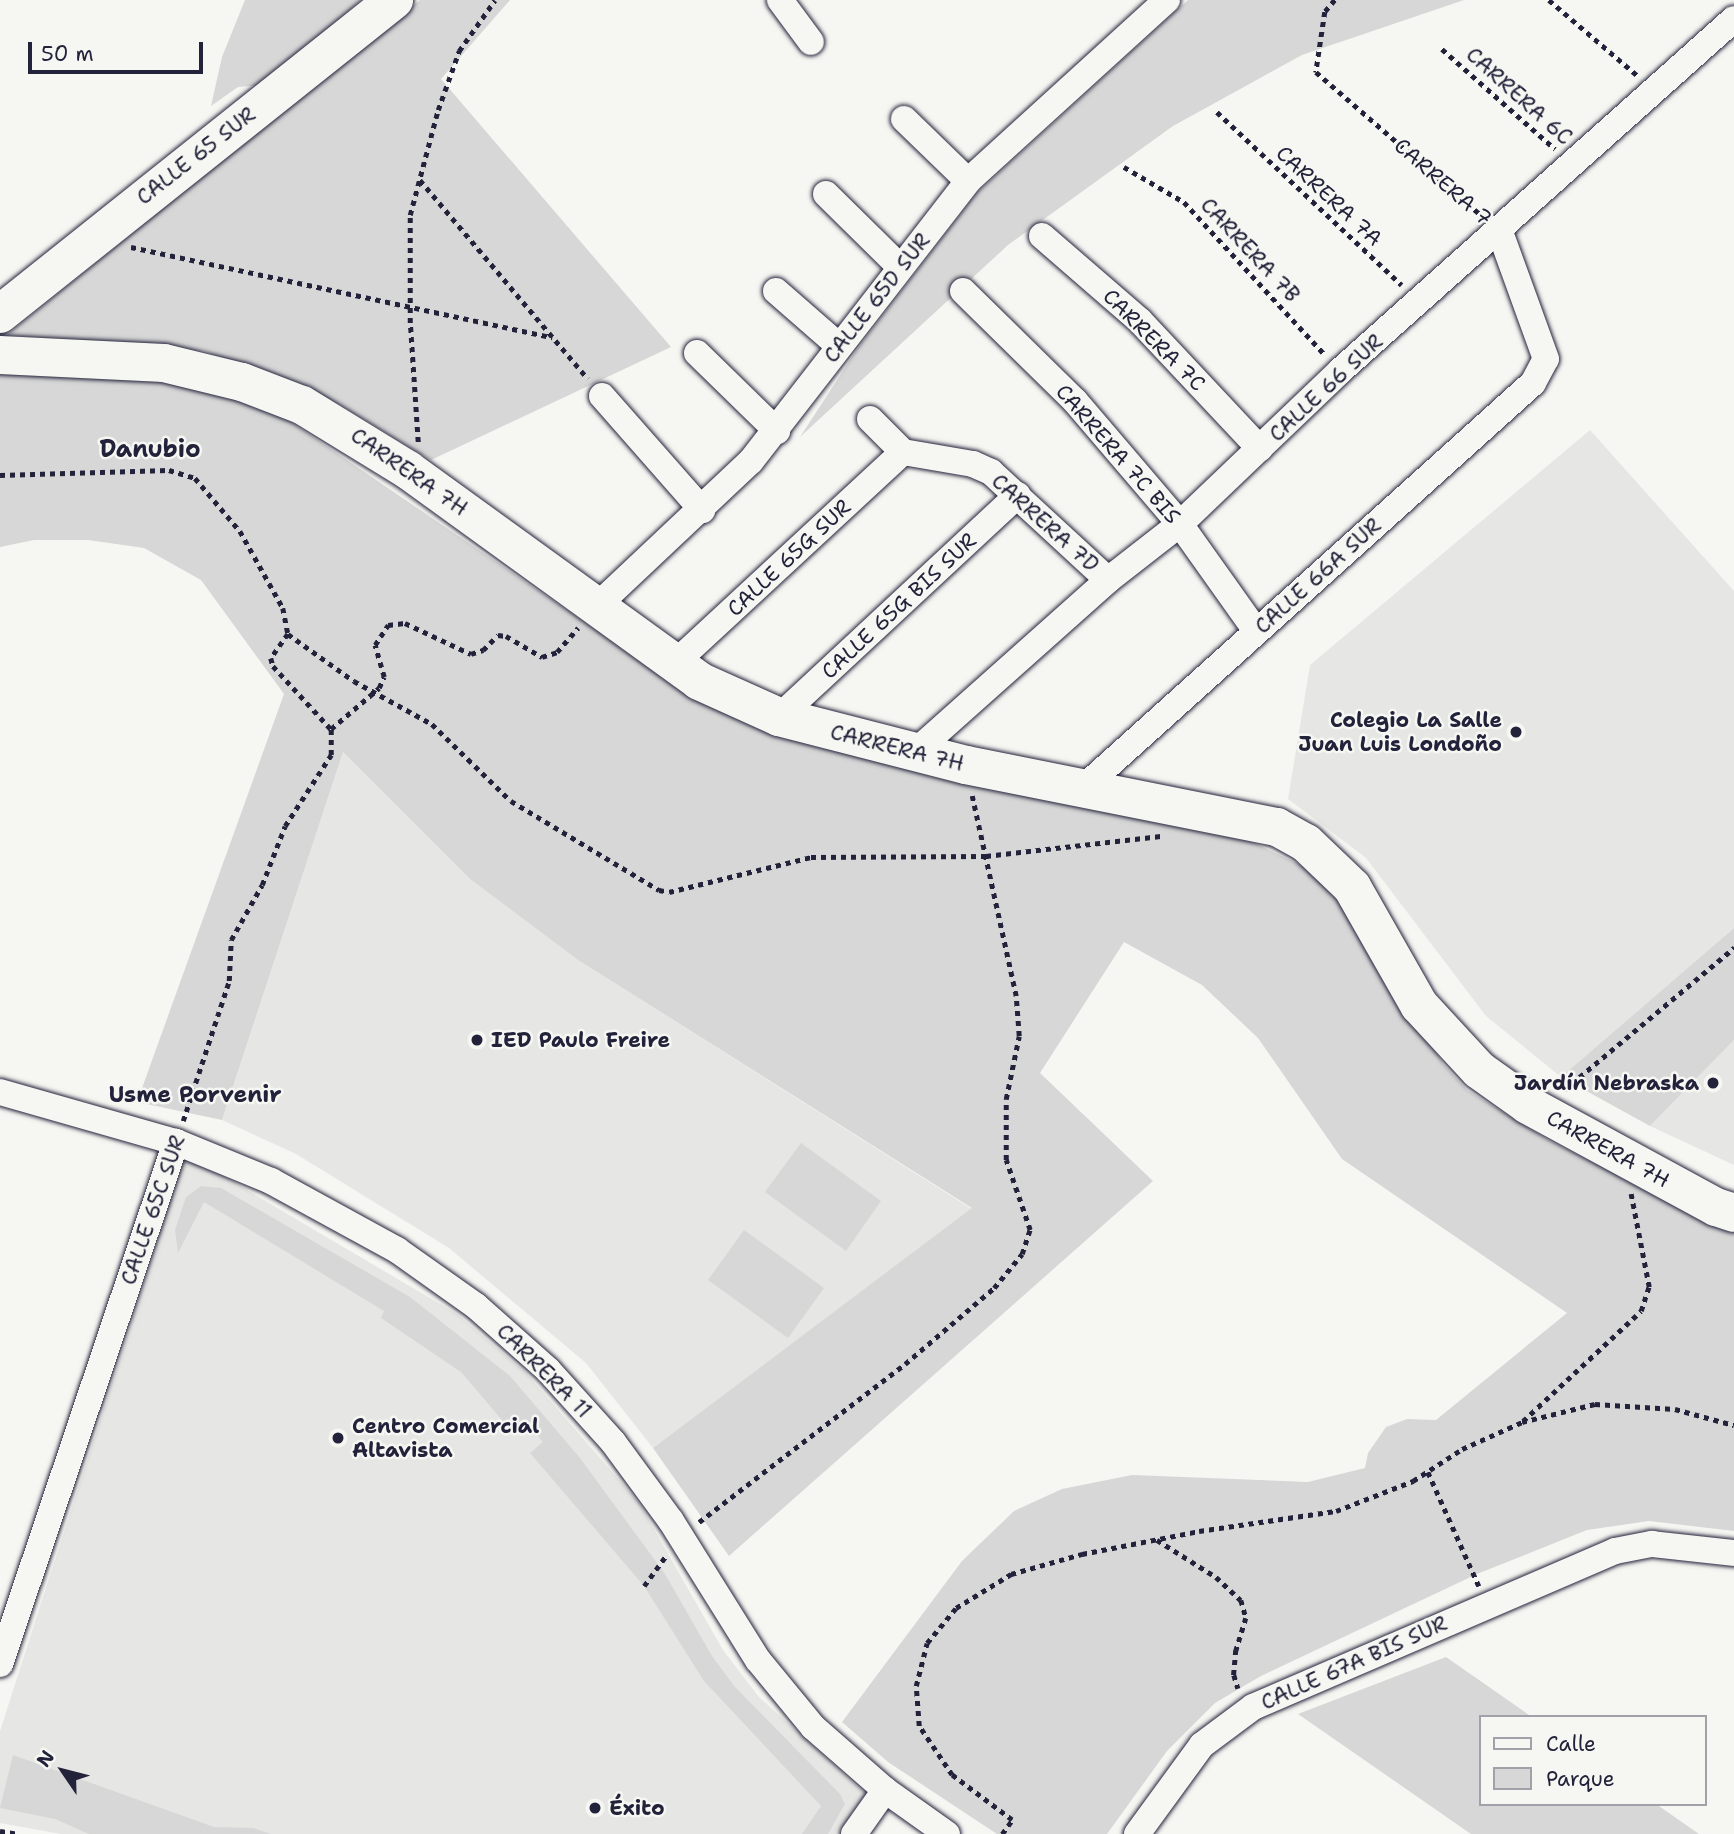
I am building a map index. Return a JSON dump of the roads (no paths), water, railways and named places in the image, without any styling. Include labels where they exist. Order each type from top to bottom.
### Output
[{"type":"street","name":"CALLE 65 SUR","points":[[0,314],[394,0]]},
{"type":"street","points":[[780,0],[811,42]]},
{"type":"street","name":"CALLE 65D SUR","points":[[598,605],[702,510],[777,431],[839,346],[968,181],[1167,0]]},
{"type":"street","name":"CALLE 66 SUR","points":[[915,752],[1108,580],[1180,524],[1340,371],[1657,92],[1734,19]]},
{"type":"street","points":[[904,119],[968,181]]},
{"type":"street","points":[[826,194],[900,267]]},
{"type":"street","name":"CARRERA 7","points":[[1500,232],[1546,359]]},
{"type":"street","name":"CARRERA 7C","points":[[1042,236],[1140,321],[1260,449]]},
{"type":"street","points":[[776,291],[839,346]]},
{"type":"street","name":"CARRERA 7C BIS","points":[[963,291],[1075,401],[1180,524],[1256,631]]},
{"type":"street","points":[[697,353],[777,431]]},
{"type":"street","name":"CARRERA 7H","points":[[0,355],[164,363],[242,382],[331,419],[421,479],[598,605],[699,681],[779,717],[966,765],[1245,818],[1306,843],[1352,887],[1403,980],[1437,1028],[1479,1070],[1539,1111],[1734,1213]]},
{"type":"street","name":"CALLE 66A SUR","points":[[1083,788],[1533,383],[1546,359]]},
{"type":"street","points":[[602,396],[702,510]]},
{"type":"street","points":[[870,419],[903,452]]},
{"type":"street","name":"CARRERA 7D","points":[[903,452],[973,464],[1018,495],[1108,580]]},
{"type":"street","name":"CALLE 65G SUR","points":[[675,663],[903,452]]},
{"type":"street","name":"CALLE 65G BIS SUR","points":[[779,717],[1018,495]]},
{"type":"street","name":"CARRERA 11","points":[[0,1091],[176,1142],[314,1202],[397,1250],[476,1306],[513,1336],[581,1405],[681,1536],[781,1688],[813,1727],[885,1790],[947,1834]]},
{"type":"street","name":"CALLE 65C SUR","points":[[0,1664],[176,1142]]},
{"type":"street","name":"CALLE 67A BIS SUR","points":[[1137,1834],[1202,1745],[1246,1712],[1615,1551],[1652,1544],[1734,1553]]},
{"type":"street","points":[[854,1834],[885,1790]]},
{"type":"place","name":"Colegio La Salle Juan Luis Londoño","points":[[1516,732]]},
{"type":"place","name":"IED Paulo Freire","points":[[477,1040]]},
{"type":"place","name":"Jardín Nebraska","points":[[1713,1083]]},
{"type":"place","name":"Centro Comercial Altavista","points":[[338,1438]]},
{"type":"place","name":"Éxito","points":[[595,1808]]},
{"type":"district","name":"Danubio","points":[[150,450]]},
{"type":"district","name":"Usme Porvenir","points":[[195,1094]]}]
